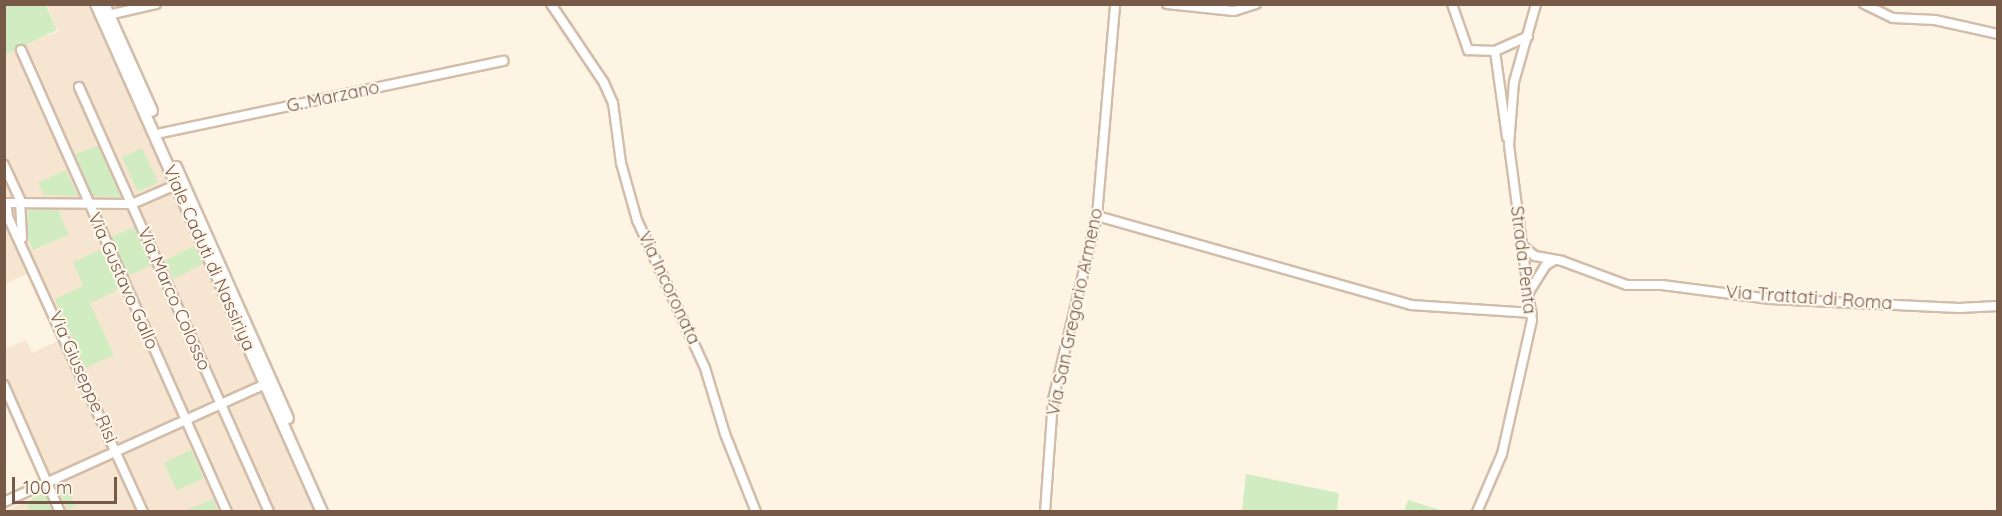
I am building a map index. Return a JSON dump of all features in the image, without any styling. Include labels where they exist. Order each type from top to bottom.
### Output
[{"type":"main road","name":"Viale Caduti di Nassiriya","points":[[96,4],[322,512]]},
{"type":"main road","name":"Viale Caduti di Nassiriya","points":[[106,10],[330,512]]},
{"type":"street","points":[[106,10],[156,4]]},
{"type":"street","name":"Via Incoronata","points":[[551,4],[604,83],[613,103],[621,163],[637,220],[659,274],[701,358],[756,512]]},
{"type":"street","name":"Via San Gregorio Armeno","points":[[1045,512],[1053,400],[1097,216],[1115,4]]},
{"type":"street","points":[[1167,4],[1234,11],[1256,4]]},
{"type":"street","points":[[1452,4],[1468,50],[1495,51],[1528,36]]},
{"type":"street","name":"Strada Penta","points":[[1477,512],[1502,454],[1532,313],[1509,145],[1514,82],[1536,4]]},
{"type":"street","points":[[1864,4],[1893,18],[1935,20],[1998,34]]},
{"type":"street","name":"Via Gustavo Gallo","points":[[21,50],[87,204],[227,512]]},
{"type":"street","points":[[1495,51],[1509,145]]},
{"type":"street","name":"G. Marzano","points":[[161,133],[504,61]]},
{"type":"street","name":"Via Marco Colosso","points":[[79,87],[269,512]]},
{"type":"street","name":"Via Giuseppe Risi","points":[[4,165],[20,200],[23,243]]},
{"type":"street","points":[[20,200],[132,204],[176,185]]},
{"type":"street","name":"Via Giuseppe Risi","points":[[20,200],[6,203],[8,217],[23,243],[142,512]]},
{"type":"street","points":[[1097,216],[1411,305],[1532,313]]},
{"type":"street","name":"Via Trattati di Roma","points":[[1521,245],[1535,256],[1627,285],[1662,285],[1770,299],[1959,308],[1998,306]]},
{"type":"street","points":[[1529,292],[1546,265],[1553,261]]},
{"type":"street","points":[[4,502],[265,384]]},
{"type":"street","points":[[4,385],[60,512]]},
{"type":"shaded area","points":[[47,5],[88,5],[314,511],[5,511],[54,488],[5,376],[5,349],[26,340],[32,353],[60,340],[29,273],[5,284],[4,54],[58,31]]},
{"type":"green space","points":[[4,5],[46,5],[57,30],[5,55]]},
{"type":"green space","points":[[98,146],[121,197],[92,196],[74,154]]},
{"type":"green space","points":[[142,148],[158,182],[138,192],[122,157]]},
{"type":"green space","points":[[66,170],[78,196],[44,195],[38,183]]},
{"type":"green space","points":[[28,209],[58,209],[69,235],[33,250],[27,236]]},
{"type":"green space","points":[[134,227],[151,265],[128,276],[111,237]]},
{"type":"green space","points":[[194,246],[203,264],[174,279],[165,261]]},
{"type":"green space","points":[[102,249],[120,289],[90,303],[114,355],[85,368],[55,299],[83,286],[73,262]]},
{"type":"green space","points":[[191,450],[204,478],[177,491],[164,463]]},
{"type":"green space","points":[[1246,474],[1339,493],[1337,511],[1242,511]]},
{"type":"green space","points":[[65,483],[76,505],[68,509],[57,487]]},
{"type":"green space","points":[[45,493],[52,511],[30,511],[26,502]]},
{"type":"green space","points":[[213,499],[218,511],[184,511]]},
{"type":"green space","points":[[1408,500],[1443,511],[1404,511]]}]
